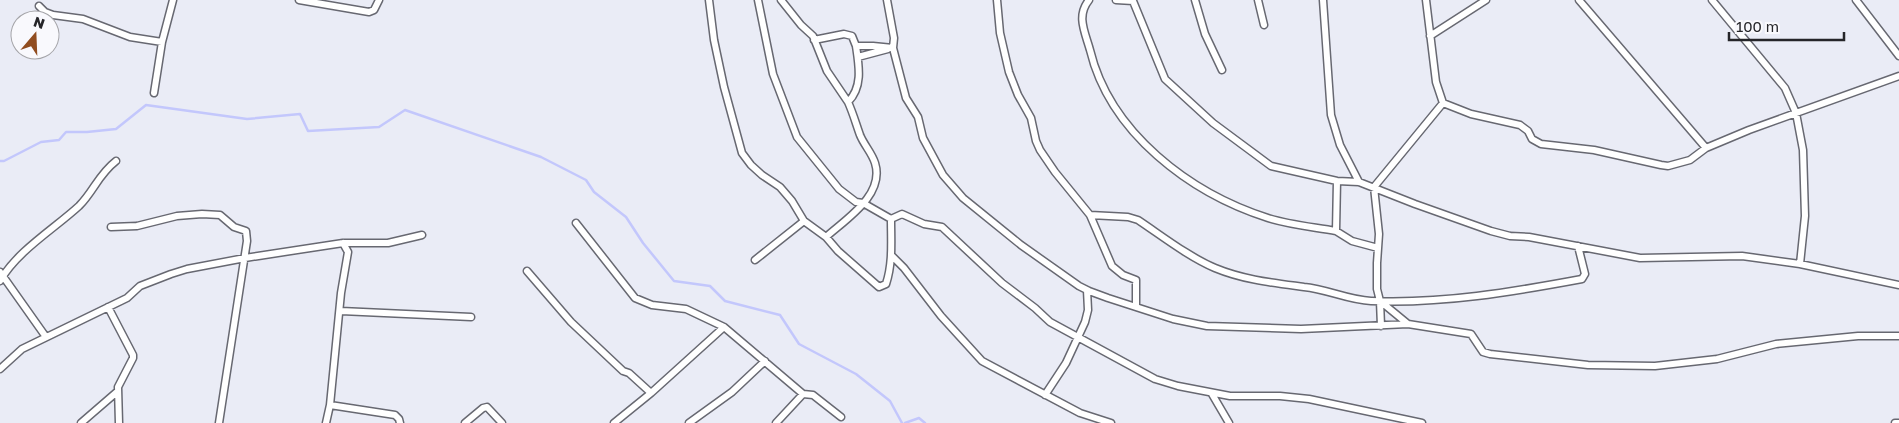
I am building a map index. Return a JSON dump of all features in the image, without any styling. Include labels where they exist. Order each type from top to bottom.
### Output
[{"type":"street","points":[[154,93],[162,42],[173,0]]},
{"type":"street","points":[[299,0],[369,12],[374,10],[379,0]]},
{"type":"street","points":[[709,0],[714,40],[724,87],[742,153],[757,170],[780,187],[792,201],[804,221],[826,237],[838,251],[879,287],[886,284],[891,255],[891,219]]},
{"type":"street","points":[[758,0],[773,74],[797,137],[839,189],[856,202],[863,203],[891,219]]},
{"type":"street","points":[[781,0],[801,25],[813,36],[827,71],[852,109],[860,135],[875,164],[875,183],[870,195],[826,237]]},
{"type":"street","points":[[887,0],[894,38],[893,48],[906,98],[918,117],[923,138],[943,175],[963,198],[1021,245],[1087,290],[1173,319],[1207,326],[1301,329],[1408,324],[1471,334],[1483,352],[1490,354],[1588,365],[1655,366],[1717,359],[1776,344],[1858,336],[1899,336]]},
{"type":"street","points":[[997,0],[1000,33],[1009,72],[1018,95],[1031,118],[1036,141],[1054,172],[1090,215],[1112,266],[1123,275],[1136,280],[1136,306]]},
{"type":"street","points":[[1089,0],[1084,6],[1082,16],[1092,58],[1107,95],[1120,117],[1136,137],[1174,169],[1204,190],[1247,210],[1270,219],[1336,231],[1358,243],[1378,248]]},
{"type":"street","points":[[1116,0],[1133,1],[1164,78],[1212,123],[1271,166],[1337,181],[1359,182],[1491,231],[1640,258],[1730,255],[1800,264],[1899,285]]},
{"type":"street","points":[[1195,0],[1205,34],[1222,70]]},
{"type":"street","points":[[1258,0],[1264,25]]},
{"type":"street","points":[[1323,0],[1331,115],[1340,144],[1359,182]]},
{"type":"street","points":[[1426,0],[1436,82],[1443,103]]},
{"type":"street","points":[[1430,36],[1486,0]]},
{"type":"street","points":[[1579,0],[1706,148]]},
{"type":"street","points":[[1712,0],[1785,88],[1796,113],[1804,150],[1805,216],[1800,264]]},
{"type":"street","points":[[1856,0],[1899,56]]},
{"type":"street","points":[[39,6],[53,15],[83,19],[130,37],[162,42]]},
{"type":"street","points":[[814,40],[844,34],[852,36],[858,57],[859,86],[854,96],[848,102]]},
{"type":"street","points":[[856,46],[893,48]]},
{"type":"street","points":[[858,57],[893,48]]},
{"type":"street","points":[[1443,103],[1471,114],[1520,125],[1528,131],[1532,139],[1542,144],[1594,150],[1668,166],[1690,160],[1706,148],[1899,76]]},
{"type":"street","points":[[1381,326],[1380,301],[1376,284],[1378,211],[1374,187],[1443,103]]},
{"type":"street","points":[[46,337],[1,276],[80,205],[101,174],[116,161]]},
{"type":"street","points":[[1336,231],[1337,181]]},
{"type":"street","points":[[891,219],[902,214],[924,224],[942,227],[1002,283],[1036,308],[1050,322],[1155,379],[1212,394],[1280,396],[1308,399],[1422,423]]},
{"type":"street","points":[[111,228],[137,226],[186,215],[220,215],[234,227],[246,231],[245,258],[219,423]]},
{"type":"street","points":[[1090,215],[1128,217],[1138,220],[1213,267],[1226,272],[1260,282],[1306,287],[1349,298],[1380,301],[1443,299],[1520,291],[1582,279],[1585,274],[1578,246]]},
{"type":"street","points":[[755,260],[804,221]]},
{"type":"street","points":[[576,223],[635,298],[652,305],[686,309],[724,327],[803,394],[813,395],[841,417]]},
{"type":"street","points":[[0,369],[22,349],[127,298],[140,286],[171,274],[245,258],[343,243],[388,243],[422,236]]},
{"type":"street","points":[[326,423],[330,405],[341,311],[341,293],[348,252],[343,243]]},
{"type":"street","points":[[891,255],[904,268],[941,316],[982,361],[1080,413],[1111,423]]},
{"type":"street","points":[[527,271],[571,322],[623,371],[630,374],[651,393]]},
{"type":"street","points":[[1046,394],[1066,363],[1078,338],[1087,315],[1087,290]]},
{"type":"street","points":[[1380,301],[1408,324]]},
{"type":"street","points":[[108,307],[133,355],[118,391],[119,423]]},
{"type":"street","points":[[341,311],[471,317]]},
{"type":"street","points":[[614,423],[651,393],[724,327]]},
{"type":"street","points":[[689,423],[732,392],[765,361]]},
{"type":"street","points":[[81,423],[118,391]]},
{"type":"street","points":[[776,423],[803,394]]},
{"type":"street","points":[[1212,394],[1229,423]]},
{"type":"street","points":[[330,405],[395,415],[400,419],[400,423]]},
{"type":"street","points":[[465,423],[487,406],[502,423]]},
{"type":"street","points":[[1895,423],[1899,422]]},
{"type":"waterway","points":[[0,161],[4,161],[41,142],[59,140],[66,132],[116,129],[146,105],[247,119],[300,114],[308,131],[379,127],[405,110],[541,157],[586,180],[594,192],[626,217],[643,243],[674,281],[710,286],[725,301],[780,315],[799,344],[856,374],[890,401],[902,423]]},
{"type":"waterway","points":[[905,423],[919,418],[925,423]]}]
